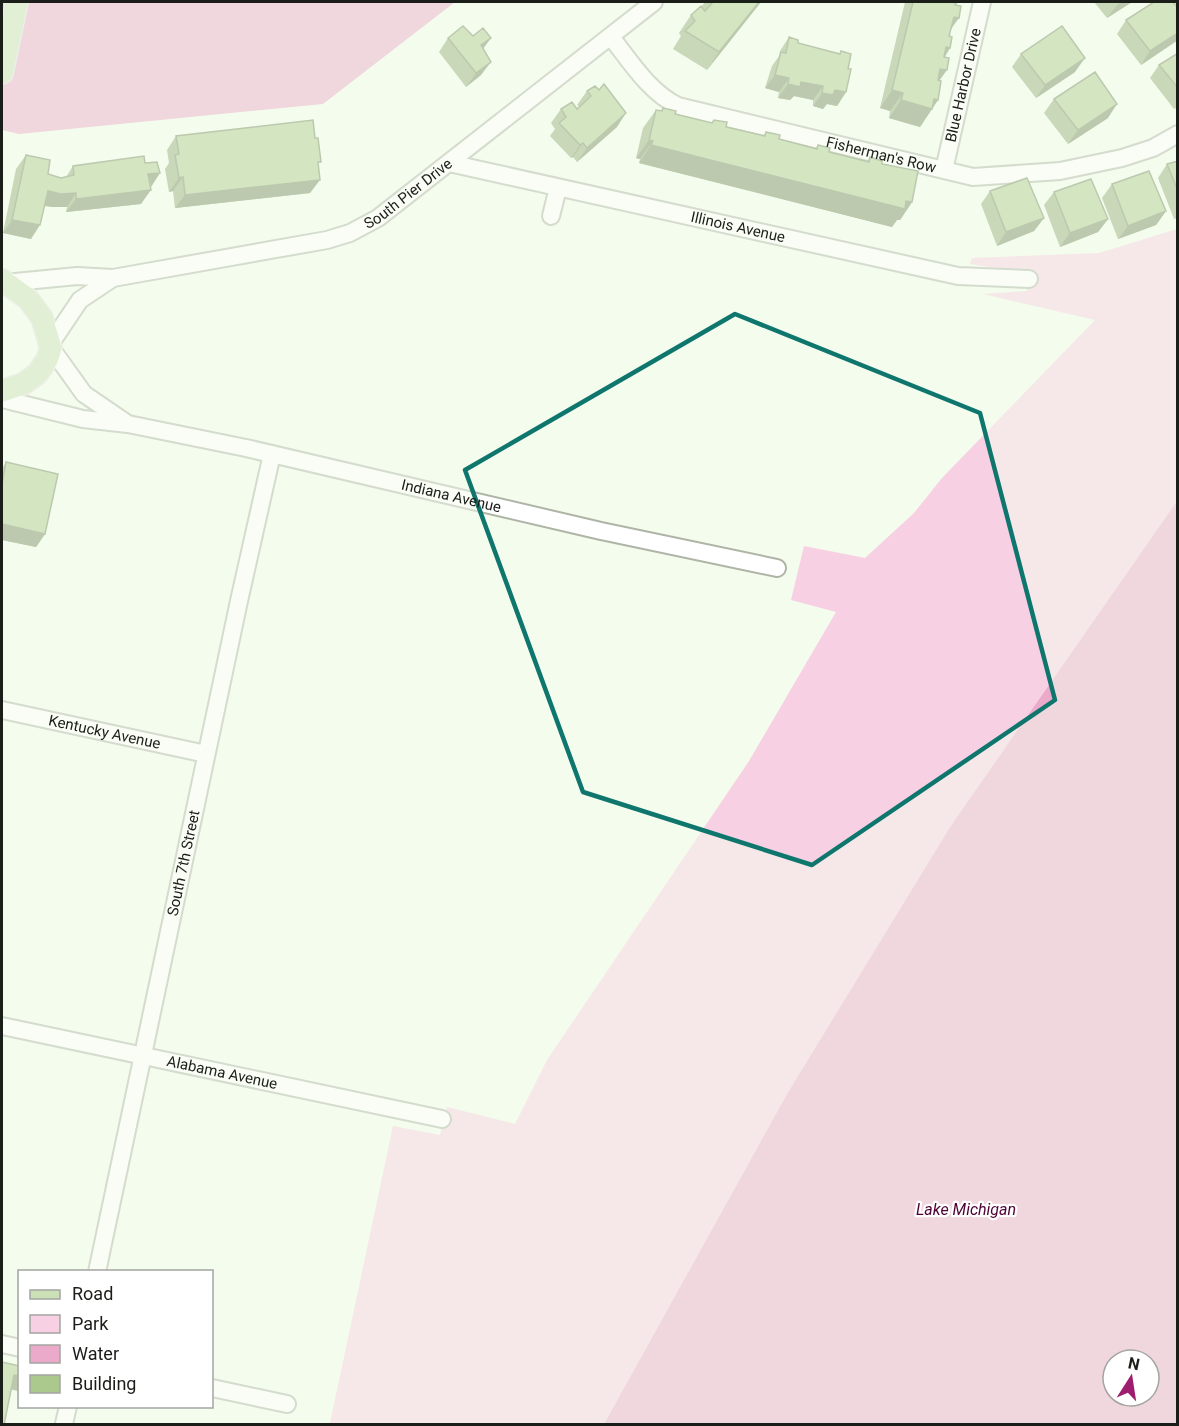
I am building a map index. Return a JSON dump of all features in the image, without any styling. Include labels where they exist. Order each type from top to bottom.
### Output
[{"type":"main road","points":[[2,73],[17,2]]},
{"type":"main road","points":[[2,281],[28,299],[42,318],[51,345],[44,365],[37,374],[23,384],[2,391]]},
{"type":"street","name":"South Pier Drive","points":[[2,281],[77,276],[113,278],[327,240],[351,233],[378,218],[654,2]]},
{"type":"street","name":"Blue Harbor Drive","points":[[944,170],[981,2]]},
{"type":"street","name":"Fisherman's Row","points":[[611,36],[650,86],[678,106],[973,177],[1060,171],[1144,151],[1178,134]]},
{"type":"street","name":"Illinois Avenue","points":[[449,163],[958,276],[1029,279]]},
{"type":"street","points":[[551,216],[558,188]]},
{"type":"street","name":"South Pier Drive","points":[[51,345],[80,300],[113,278]]},
{"type":"street","name":"Indiana Avenue","points":[[51,345],[84,394],[106,411],[128,423]]},
{"type":"street","name":"Indiana Avenue","points":[[2,399],[83,419],[128,423],[272,454],[601,531],[777,568]]},
{"type":"street","name":"South 7th Street","points":[[97,1270],[272,454]]},
{"type":"street","name":"Kentucky Avenue","points":[[2,710],[206,754]]},
{"type":"street","name":"Alabama Avenue","points":[[2,1026],[442,1119]]},
{"type":"street","points":[[2,1344],[18,1348]]},
{"type":"street","points":[[213,1388],[287,1404]]},
{"type":"street","points":[[64,1425],[68,1408]]},
{"type":"highlighted area","points":[[735,314],[980,413],[1055,700],[812,865],[583,792],[465,470]]},
{"type":"green space","points":[[1177,229],[1177,501],[950,827],[787,1094],[604,1424],[330,1423],[393,1126],[440,1135],[447,1107],[515,1124],[547,1060],[749,761],[836,612],[791,600],[804,546],[865,558],[914,513],[942,478],[1095,320],[983,294],[1027,291],[1027,273],[970,264],[972,258],[1099,253]]},
{"type":"water","points":[[2,2],[455,2],[323,104],[19,134],[2,130]]},
{"type":"water","name":"Lake Michigan","points":[[1177,501],[1177,1424],[604,1424],[787,1094],[950,827]]},
{"type":"building","points":[[713,2],[759,2],[719,52],[685,31],[695,21],[691,15],[701,6],[705,11]]},
{"type":"building","points":[[913,2],[956,2],[955,5],[961,6],[959,18],[954,17],[949,36],[952,37],[950,48],[946,47],[944,57],[949,58],[947,70],[940,69],[938,100],[934,99],[932,109],[901,100],[903,93],[892,90]]},
{"type":"building","points":[[1154,2],[1173,2],[1178,8],[1178,33],[1150,51],[1126,20]]},
{"type":"building","points":[[463,26],[473,36],[483,28],[491,38],[481,45],[491,62],[476,73],[448,38]]},
{"type":"building","points":[[1062,26],[1085,58],[1045,85],[1021,54]]},
{"type":"building","points":[[789,37],[798,40],[798,43],[840,54],[841,51],[851,54],[848,69],[851,69],[846,92],[835,90],[833,95],[822,93],[823,86],[801,82],[800,87],[788,84],[789,78],[775,75],[781,52],[786,53]]},
{"type":"building","points":[[1178,53],[1178,88],[1159,65]]},
{"type":"building","points":[[1095,72],[1117,104],[1078,130],[1054,99]]},
{"type":"building","points":[[604,84],[626,113],[587,148],[583,143],[580,145],[559,123],[566,117],[561,109],[572,102],[577,109],[591,96],[587,91],[595,86],[599,90]]},
{"type":"building","points":[[663,108],[676,111],[675,114],[712,123],[714,120],[727,122],[726,127],[765,136],[766,132],[780,135],[779,139],[817,149],[818,145],[830,148],[829,152],[869,162],[870,157],[882,161],[882,164],[918,171],[912,202],[906,201],[905,209],[651,145],[653,141],[649,140],[656,110],[662,111]]},
{"type":"building","points":[[313,120],[321,162],[318,162],[320,180],[185,195],[183,177],[179,178],[175,155],[179,154],[176,136]]},
{"type":"building","points":[[26,155],[50,160],[48,174],[61,178],[74,175],[73,166],[144,156],[145,163],[157,162],[160,173],[148,174],[151,190],[76,199],[76,193],[61,194],[48,191],[40,225],[12,220]]},
{"type":"building","points":[[1178,161],[1178,191],[1167,164]]},
{"type":"building","points":[[1149,171],[1166,211],[1128,226],[1112,184]]},
{"type":"building","points":[[1027,178],[1044,218],[1006,232],[990,191]]},
{"type":"building","points":[[1091,179],[1108,219],[1070,233],[1054,192]]},
{"type":"building","points":[[6,462],[58,474],[45,534],[2,524],[2,484]]},
{"type":"building","points":[[2,1362],[18,1366],[18,1376],[14,1375],[4,1425],[2,1425]]}]
